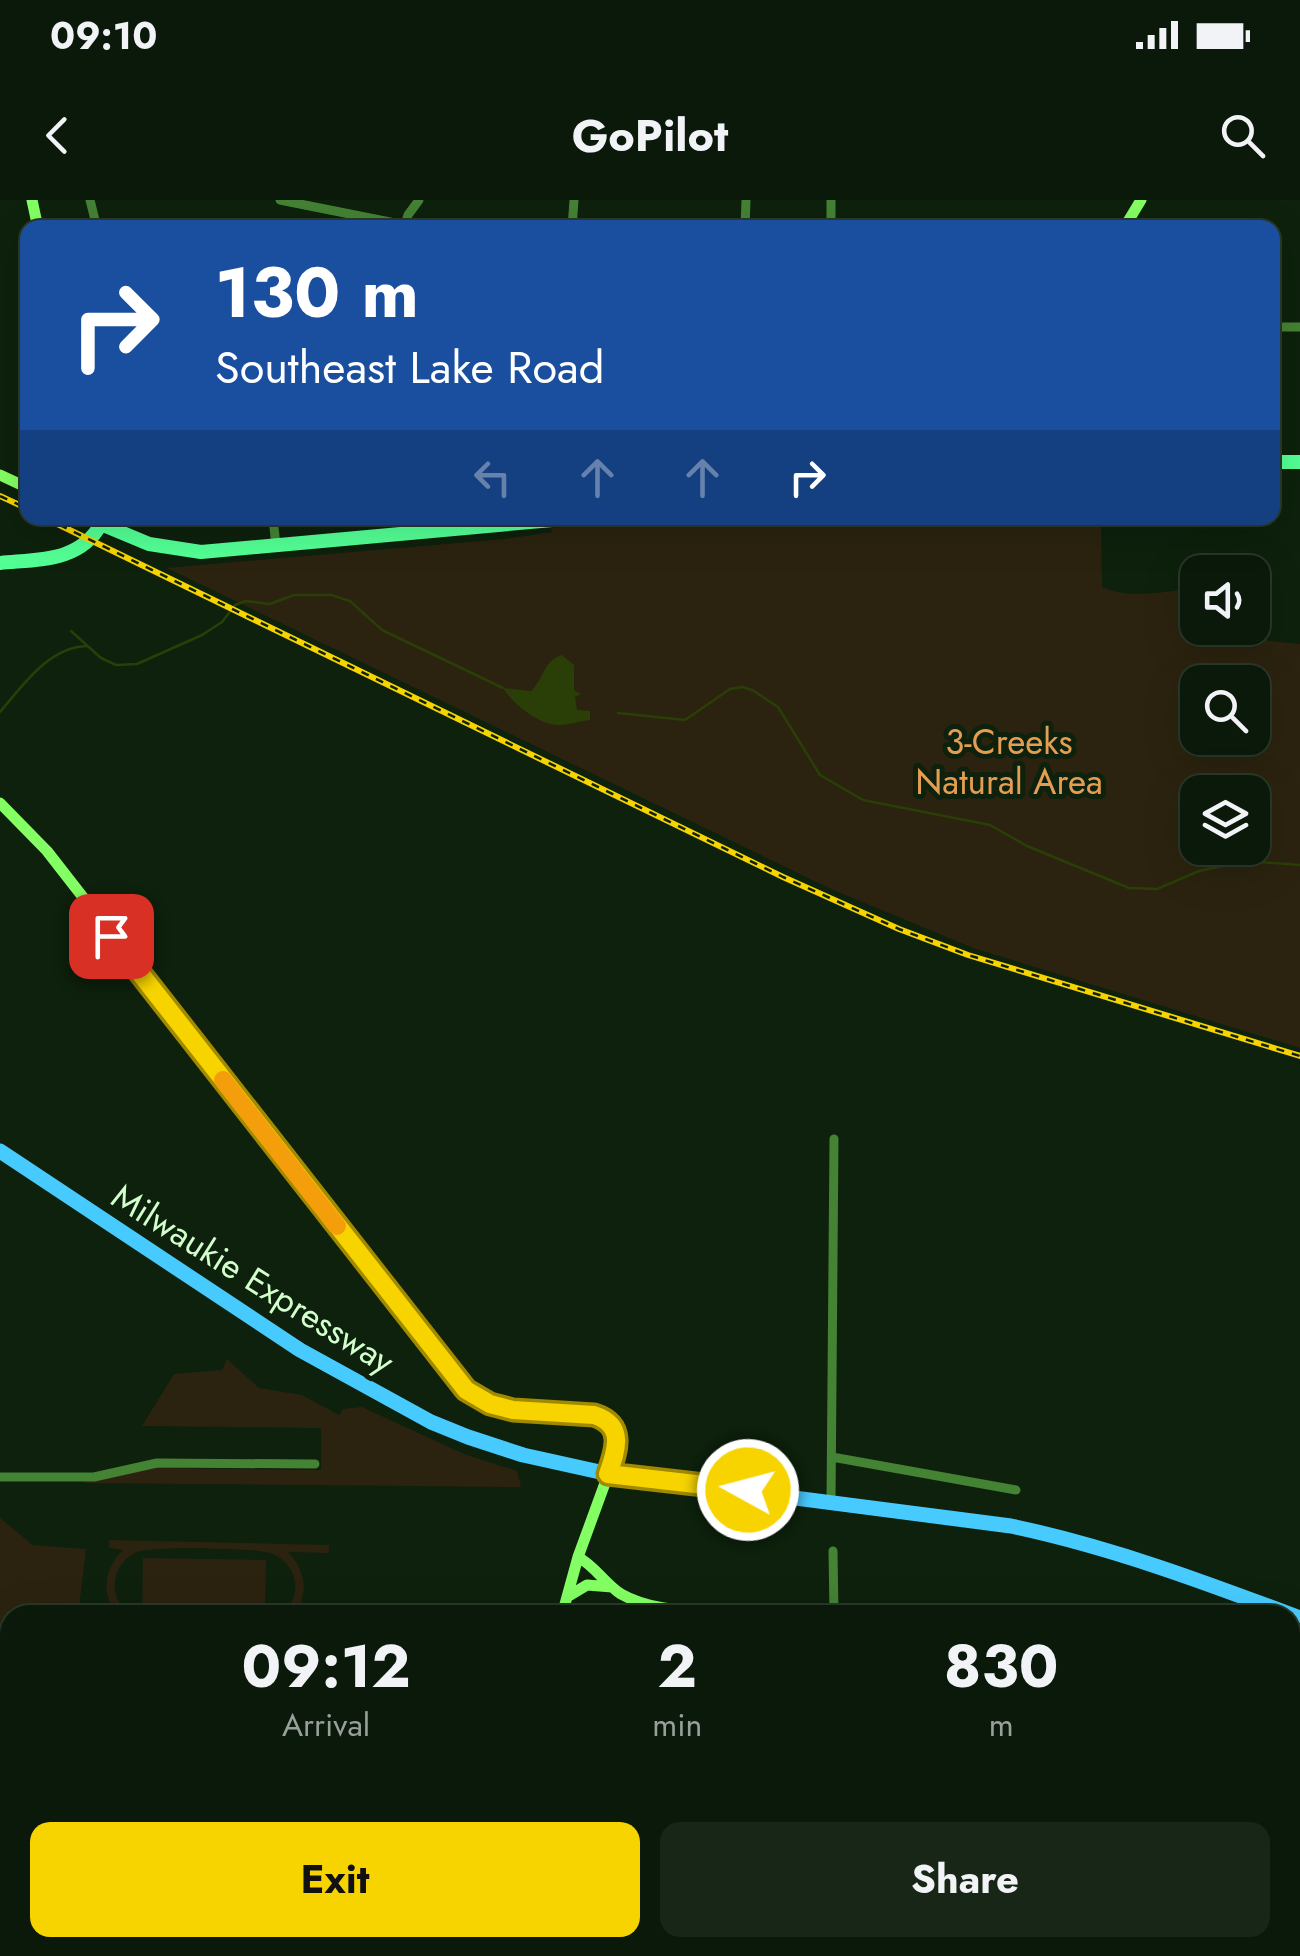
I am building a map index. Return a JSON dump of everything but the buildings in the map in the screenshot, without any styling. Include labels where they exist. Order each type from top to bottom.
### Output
[{"type":"highway","name":"Milwaukie Expressway","points":[[0,1150],[300,1350],[430,1422],[497,1448],[608,1474],[1010,1526],[1076,1540],[1265,1605]]},
{"type":"main road","points":[[0,563],[70,554],[88,543],[95,525]]},
{"type":"main road","points":[[108,525],[149,544],[174,550],[220,552],[480,525]]},
{"type":"street","points":[[280,200],[375,220]]},
{"type":"street","points":[[274,525],[276,546]]},
{"type":"street","points":[[0,803],[48,851],[457,1380],[474,1396],[499,1407],[594,1415],[606,1419],[616,1431],[618,1441],[564,1605]]},
{"type":"street","points":[[830,1502],[834,1139]]},
{"type":"street","points":[[832,1457],[1016,1490]]},
{"type":"street","points":[[0,1477],[94,1477],[157,1463],[315,1464]]},
{"type":"street","points":[[833,1551],[834,1605]]},
{"type":"street","points":[[578,1557],[629,1598],[658,1605]]},
{"type":"street","points":[[566,1597],[587,1586],[612,1587]]},
{"type":"green space","name":"3-Creeks Natural Area","points":[[574,525],[1101,525],[1102,587],[1137,594],[1180,591],[1180,645],[1270,645],[1270,641],[1300,644],[1300,1048],[973,948],[831,889],[167,568],[504,539]]},
{"type":"green space","points":[[227,1359],[259,1388],[302,1395],[339,1415],[343,1409],[362,1407],[464,1454],[517,1471],[521,1487],[82,1483],[153,1468],[321,1470],[321,1428],[142,1426],[174,1374],[222,1370]]},
{"type":"green space","points":[[0,1518],[33,1545],[86,1549],[79,1605],[0,1605]]},
{"type":"green space","points":[[109,1540],[329,1545],[329,1553],[288,1552],[304,1582],[299,1605],[290,1605],[295,1581],[289,1567],[274,1555],[203,1548],[137,1552],[120,1567],[115,1586],[121,1605],[111,1605],[108,1573],[123,1550],[109,1548]]},
{"type":"green space","points":[[143,1558],[266,1560],[265,1605],[142,1605]]},
{"type":"shaded area","points":[[562,655],[574,665],[574,690],[581,694],[575,697],[577,710],[590,711],[590,720],[550,724],[519,706],[503,688],[531,691],[551,661]]},
{"type":"waterway","points":[[71,631],[101,658],[116,665],[137,664],[202,635],[222,622],[235,605],[246,601],[270,604],[294,595],[331,595],[350,601],[382,630],[503,688]]},
{"type":"waterway","points":[[0,712],[49,660],[87,646]]},
{"type":"waterway","points":[[618,713],[685,720],[730,689],[752,690],[778,707],[820,775],[863,800],[990,825],[1027,846],[1129,888],[1157,889],[1199,871],[1245,861],[1300,865]]},
{"type":"railway","points":[[0,496],[20,505]]},
{"type":"railway","points":[[59,525],[783,877],[899,929],[968,955],[1300,1056]]},
{"type":"slow traffic","points":[[223,1080],[337,1226]]},
{"type":"route","points":[[111,936],[466,1390],[499,1407],[606,1419],[616,1431],[618,1441],[608,1474],[748,1490]]}]
